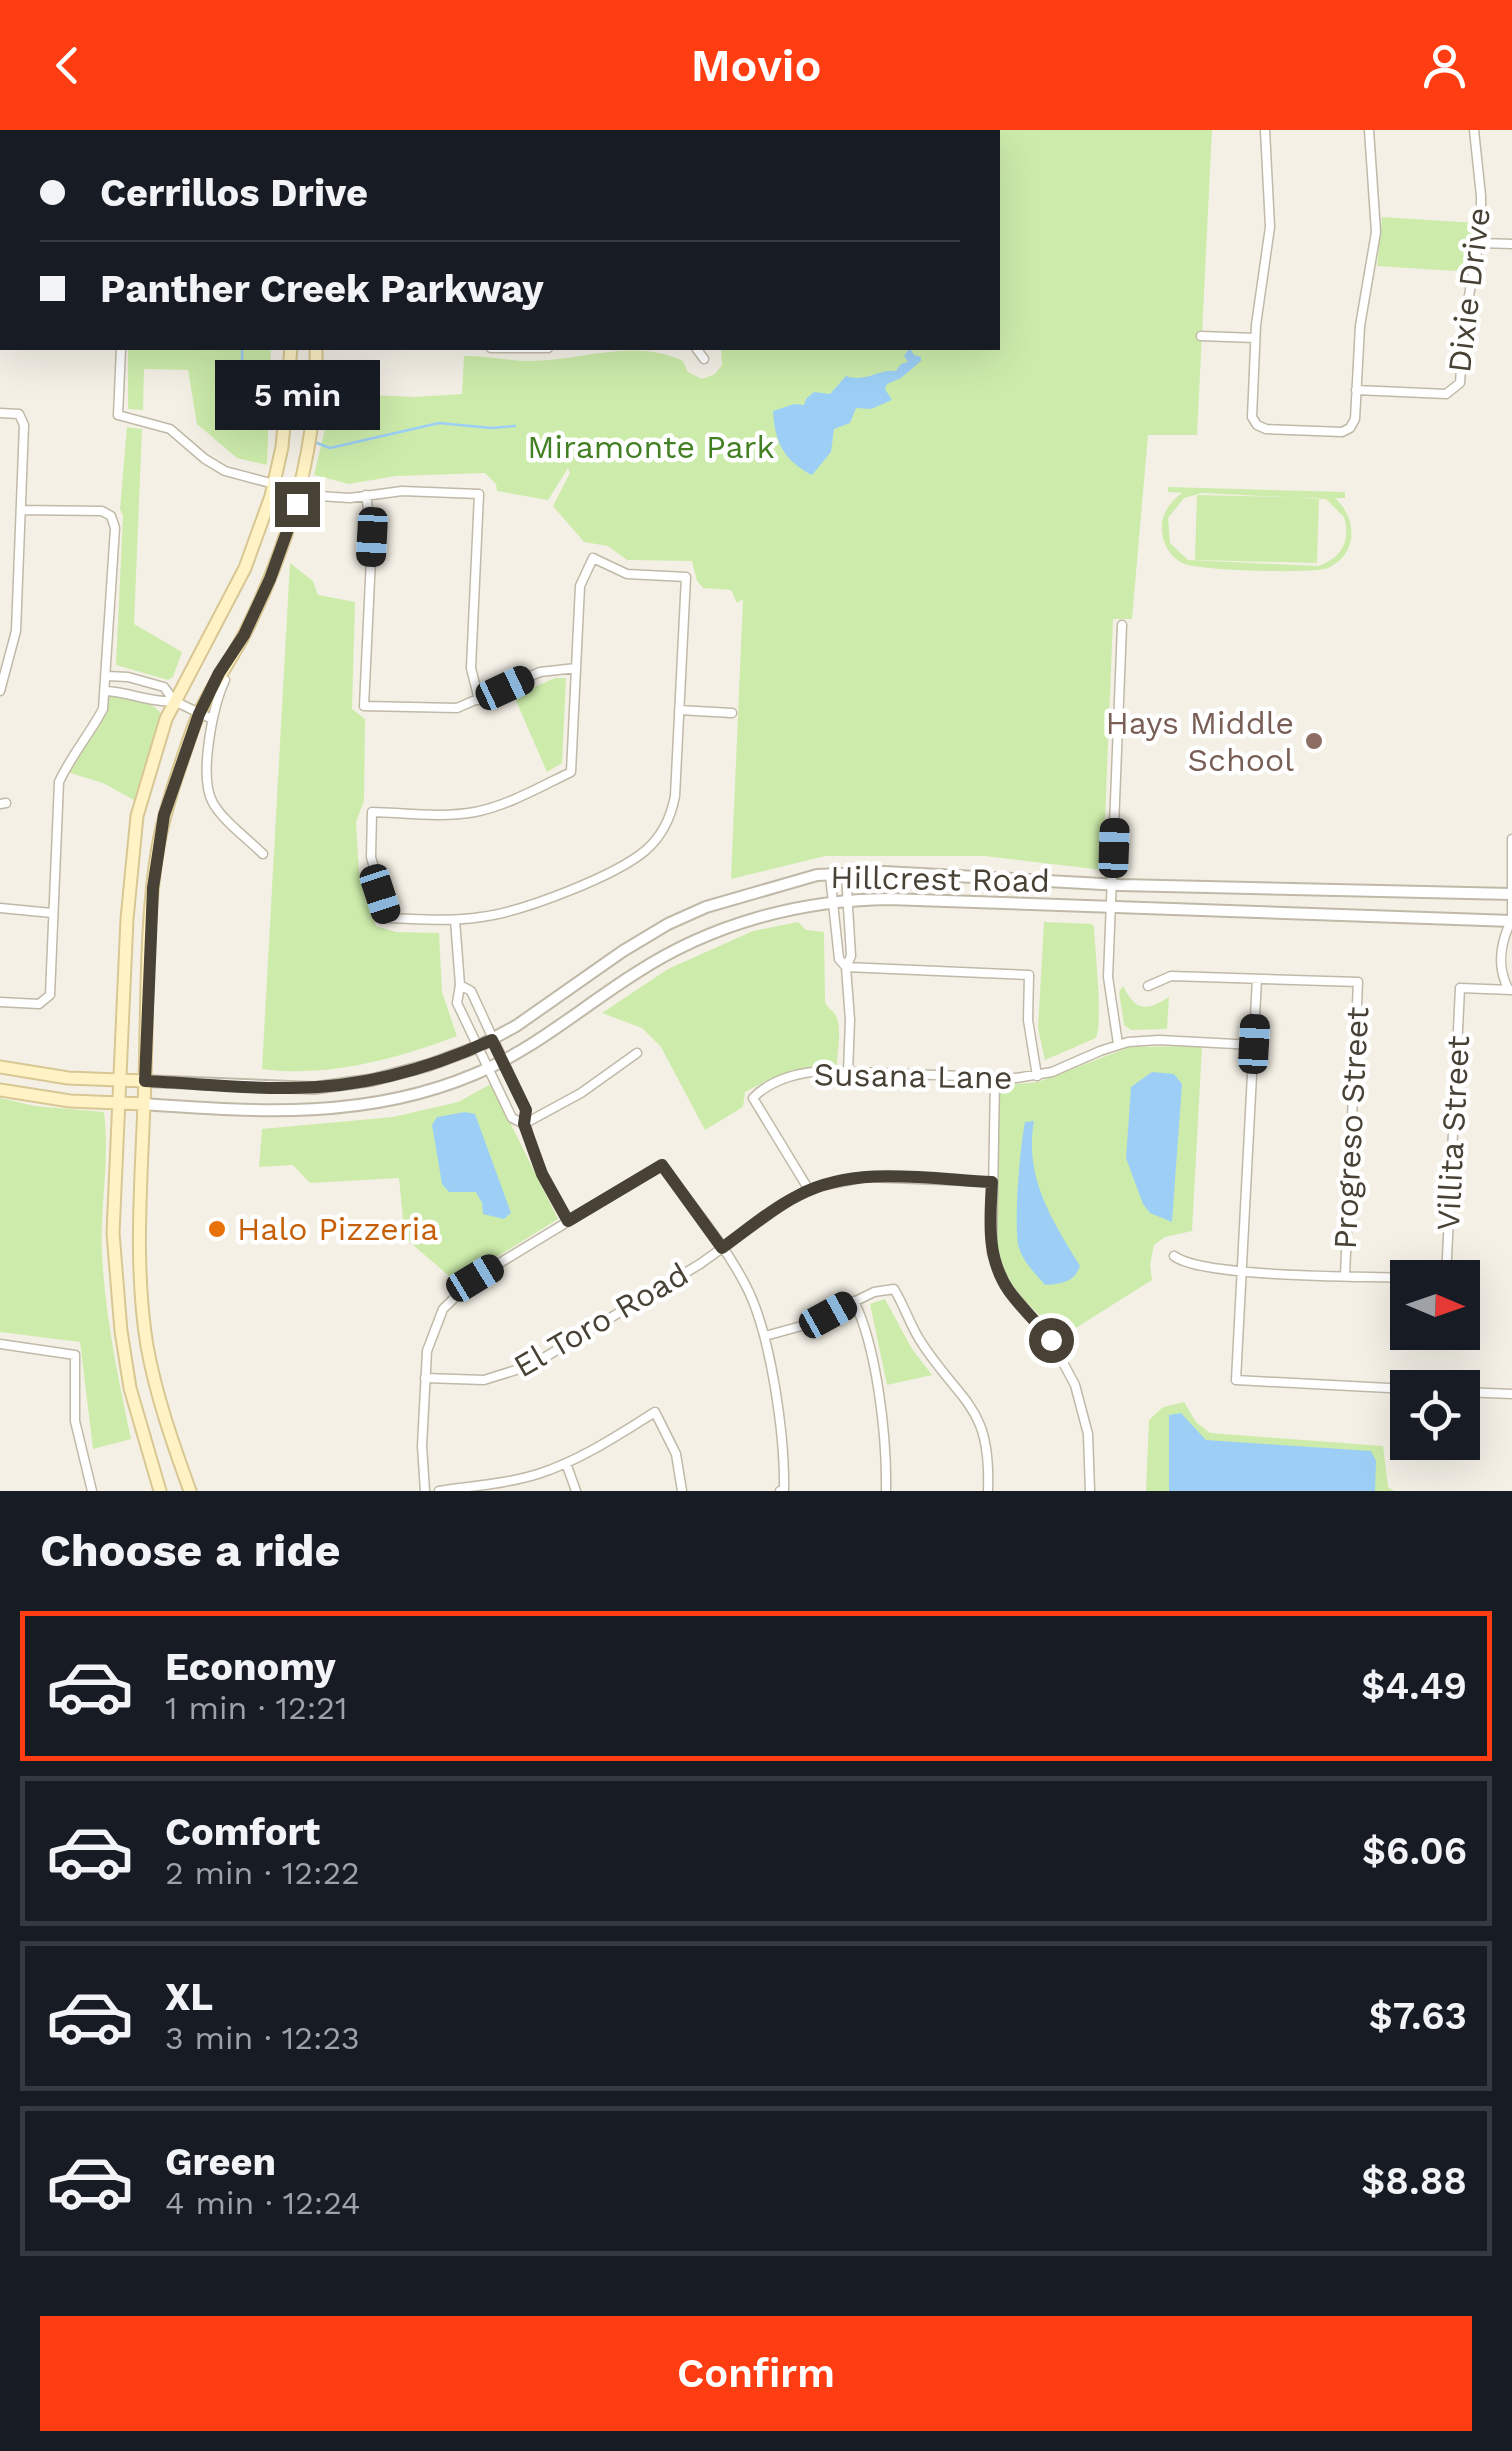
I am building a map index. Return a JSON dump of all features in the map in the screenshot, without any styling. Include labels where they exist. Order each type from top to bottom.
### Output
[{"type":"main road","points":[[160,1491],[130,1388],[120,1331],[113,1233],[137,816],[174,700],[245,568],[274,485],[289,395],[291,350]]},
{"type":"main road","points":[[190,1491],[167,1428],[147,1346],[139,1274],[153,888],[164,815],[199,714],[244,635],[270,579],[300,491],[313,422],[316,350]]},
{"type":"main road","points":[[130,887],[153,888]]},
{"type":"main road","name":"Hillcrest Road","points":[[0,1067],[68,1078],[145,1081]]},
{"type":"main road","name":"Hillcrest Road","points":[[0,1090],[70,1101],[144,1104]]},
{"type":"street","points":[[1265,130],[1270,227],[1255,338],[1251,413],[1257,425],[1266,429],[1338,433],[1350,428],[1355,419],[1360,326],[1376,232],[1369,130]]},
{"type":"street","name":"Dixie Drive","points":[[1356,390],[1446,394],[1456,389],[1480,243],[1481,196],[1474,130]]},
{"type":"street","points":[[1480,243],[1512,244]]},
{"type":"street","points":[[1200,336],[1255,338]]},
{"type":"street","points":[[121,350],[118,415],[163,426],[218,468],[331,498],[402,490],[479,494],[471,665],[479,700]]},
{"type":"street","points":[[697,350],[704,359]]},
{"type":"street","points":[[0,413],[21,416],[24,422],[16,631],[0,691]]},
{"type":"street","points":[[366,495],[372,537],[364,706],[444,709],[479,700],[540,672],[576,668]]},
{"type":"street","points":[[0,1002],[44,1003],[50,992],[59,782],[68,761],[90,734],[103,709],[115,528],[111,516],[102,511],[21,510]]},
{"type":"street","points":[[592,558],[627,574],[686,577],[674,803],[665,827],[646,850],[630,861],[531,906],[455,920],[388,918],[371,858],[372,812],[449,815],[479,811],[571,772],[576,668],[580,586],[592,558]]},
{"type":"street","points":[[1118,1044],[1108,985],[1122,625]]},
{"type":"street","points":[[107,676],[152,682],[164,687],[174,700],[212,719]]},
{"type":"street","points":[[224,680],[212,719],[208,778],[211,801],[263,854]]},
{"type":"street","points":[[106,691],[127,692],[160,702],[174,700]]},
{"type":"street","points":[[680,710],[732,712]]},
{"type":"street","points":[[1511,988],[1500,976],[1502,940],[1512,922],[1512,839]]},
{"type":"street","name":"Hillcrest Road","points":[[145,1081],[274,1088],[333,1086],[410,1071],[492,1040],[537,1014],[623,951],[668,924],[706,907],[830,874],[884,872],[1112,885],[1511,894]]},
{"type":"street","points":[[830,874],[839,959],[846,967],[1029,975],[1028,1028],[1037,1076]]},
{"type":"street","points":[[846,874],[851,956],[846,967],[848,1072]]},
{"type":"street","points":[[1270,914],[1272,886]]},
{"type":"street","name":"Hillcrest Road","points":[[144,1104],[260,1112],[340,1110],[418,1094],[502,1062],[636,972],[685,945],[756,918],[832,902],[888,899],[1512,922]]},
{"type":"street","points":[[0,908],[52,913]]},
{"type":"street","points":[[455,920],[460,985],[457,1004],[512,1118],[524,1124]]},
{"type":"street","points":[[1148,986],[1171,976],[1257,979],[1236,1380],[1390,1388]]},
{"type":"street","name":"Progreso Street","points":[[1257,979],[1358,982],[1344,1275]]},
{"type":"street","points":[[460,985],[470,991],[526,1110],[524,1124],[545,1182],[568,1221]]},
{"type":"street","name":"Villita Street","points":[[1447,1260],[1460,988],[1511,988]]},
{"type":"street","name":"Susana Lane","points":[[809,1190],[753,1098],[773,1084],[800,1074],[1037,1076],[1118,1044],[1159,1040],[1254,1044]]},
{"type":"street","points":[[524,1124],[581,1093],[637,1053]]},
{"type":"street","points":[[995,1078],[990,1234],[994,1261],[1006,1286],[1051,1340],[1076,1385],[1088,1434],[1090,1491]]},
{"type":"street","points":[[425,1491],[422,1446],[431,1333],[454,1294],[662,1165],[747,1288],[765,1336],[782,1452],[782,1491]]},
{"type":"street","name":"El Toro Road","points":[[425,1378],[484,1380],[523,1370],[722,1248],[779,1207],[831,1182],[866,1177],[992,1182]]},
{"type":"street","points":[[1174,1256],[1196,1266],[1390,1277]]},
{"type":"street","points":[[765,1336],[808,1324],[884,1289],[894,1290],[920,1340],[978,1417],[988,1454],[988,1491]]},
{"type":"street","points":[[854,1301],[870,1343],[885,1450],[886,1491]]},
{"type":"street","points":[[0,1344],[75,1354],[75,1421],[92,1491]]},
{"type":"street","points":[[1480,1393],[1512,1394]]},
{"type":"street","points":[[439,1491],[510,1481],[566,1463],[655,1412],[676,1454],[682,1491]]},
{"type":"street","points":[[566,1463],[576,1491]]},
{"type":"green space","name":"Miramonte Park","points":[[1000,130],[1212,130],[1197,435],[1148,435],[1132,619],[1113,619],[1103,870],[985,856],[825,856],[731,879],[743,599],[737,603],[731,590],[703,588],[692,561],[627,560],[608,546],[584,542],[553,506],[570,473],[568,468],[548,500],[497,491],[496,484],[485,473],[396,476],[349,484],[314,475],[327,421],[330,371],[369,395],[415,397],[462,394],[464,356],[527,361],[645,351],[683,361],[688,372],[702,379],[715,374],[722,365],[721,350],[1000,350]]},
{"type":"green space","points":[[1382,217],[1476,223],[1471,272],[1377,266]]},
{"type":"green space","points":[[128,350],[271,350],[267,465],[237,458],[197,424],[188,370],[144,369],[143,410],[128,409]]},
{"type":"green space","points":[[127,427],[142,429],[134,624],[182,652],[173,677],[168,680],[116,665],[123,516],[120,509]]},
{"type":"green space","points":[[1168,487],[1345,492],[1345,498],[1335,498],[1348,515],[1350,545],[1338,562],[1318,570],[1192,566],[1174,557],[1163,537],[1164,515],[1182,493],[1168,492]],"holes":[[[1202,493],[1326,499],[1344,517],[1346,533],[1339,553],[1318,566],[1188,560],[1170,543],[1168,518],[1184,498]]]},
{"type":"green space","points":[[1197,495],[1319,498],[1317,563],[1195,560]]},
{"type":"green space","points":[[290,563],[313,581],[318,595],[355,602],[352,709],[365,719],[364,801],[356,822],[359,872],[376,926],[396,932],[439,933],[442,992],[457,1036],[386,1059],[311,1071],[262,1069]]},
{"type":"green space","points":[[555,678],[566,678],[562,763],[547,772],[514,696]]},
{"type":"green space","points":[[113,694],[152,705],[161,713],[134,800],[103,783],[67,772],[97,728]]},
{"type":"green space","points":[[798,922],[806,930],[824,932],[825,1002],[839,1025],[837,1066],[800,1070],[769,1080],[745,1092],[743,1107],[705,1130],[661,1047],[642,1028],[602,1013],[668,969],[753,931]]},
{"type":"green space","points":[[1044,922],[1092,924],[1099,1001],[1096,1038],[1045,1060],[1038,1028]]},
{"type":"green space","points":[[1123,986],[1132,1000],[1142,1006],[1169,997],[1167,1029],[1131,1030],[1124,1025],[1119,992]]},
{"type":"green space","points":[[1202,1046],[1192,1231],[1165,1237],[1154,1245],[1152,1280],[1063,1336],[1020,1296],[1002,1262],[995,1214],[999,1086],[1038,1082],[1130,1047]]},
{"type":"green space","points":[[491,1084],[558,1219],[456,1282],[405,1238],[399,1178],[310,1183],[293,1165],[259,1167],[262,1129],[393,1117],[458,1102]]},
{"type":"green space","points":[[0,1098],[35,1106],[104,1112],[104,1277],[131,1439],[93,1449],[80,1342],[0,1332]]},
{"type":"green space","points":[[885,1299],[912,1349],[932,1375],[887,1385],[870,1304]]},
{"type":"green space","points":[[1184,1402],[1196,1422],[1210,1433],[1383,1446],[1388,1487],[1394,1491],[1146,1491],[1149,1420],[1163,1407]]},
{"type":"water","points":[[911,350],[921,361],[887,384],[885,389],[892,400],[871,409],[856,408],[850,423],[834,429],[831,452],[812,475],[787,456],[776,432],[773,411],[804,405],[814,392],[830,394],[846,376],[860,378],[896,371],[908,362],[904,356]]},
{"type":"water","points":[[1152,1072],[1174,1074],[1182,1084],[1172,1222],[1150,1213],[1143,1204],[1126,1158],[1131,1087]]},
{"type":"water","points":[[475,1114],[511,1213],[504,1219],[483,1214],[476,1192],[449,1192],[442,1184],[432,1125],[437,1117]]},
{"type":"water","points":[[1034,1121],[1032,1142],[1037,1180],[1051,1215],[1080,1266],[1066,1282],[1056,1284],[1045,1285],[1025,1261],[1018,1244],[1023,1133],[1025,1122]]},
{"type":"water","points":[[1181,1413],[1206,1440],[1371,1451],[1376,1461],[1375,1491],[1169,1491],[1169,1415]]},
{"type":"waterway","points":[[242,350],[249,403],[271,429]]},
{"type":"waterway","points":[[317,443],[330,448],[439,423],[515,426]]},
{"type":"place","name":"Hays Middle School","points":[[1314,741]]},
{"type":"place","name":"Halo Pizzeria","points":[[217,1229]]},
{"type":"route","points":[[297,504],[288,535],[244,635],[219,673],[192,729],[164,815],[153,888],[145,1081],[274,1088],[333,1086],[410,1071],[492,1040],[526,1110],[524,1124],[542,1174],[568,1221],[662,1165],[722,1248],[789,1200],[831,1182],[877,1177],[992,1182],[990,1234],[998,1270],[1011,1294],[1051,1340]]}]
